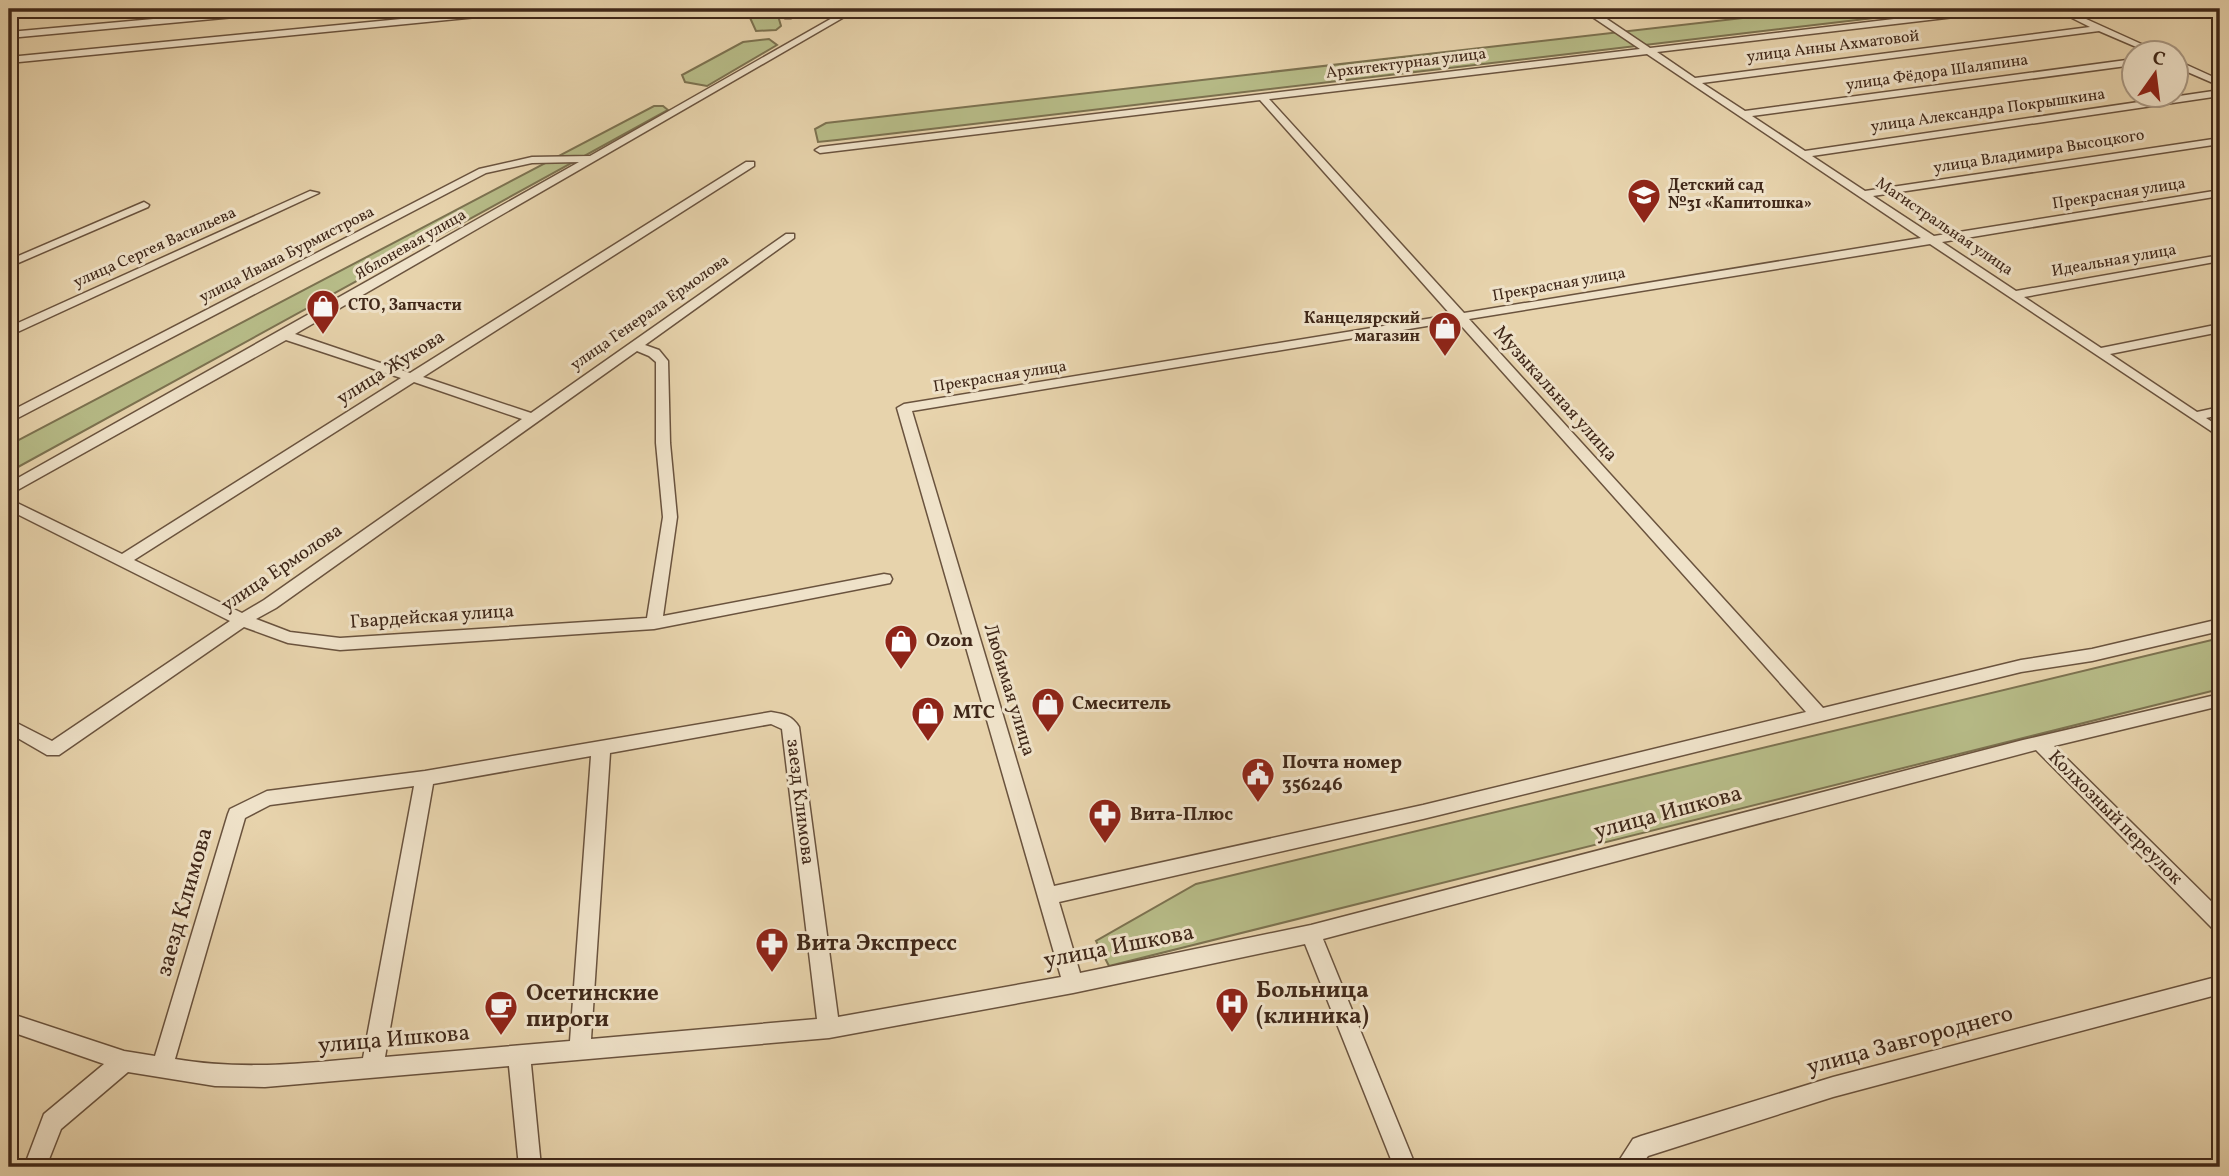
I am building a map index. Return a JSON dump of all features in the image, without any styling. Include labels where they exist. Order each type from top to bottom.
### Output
[{"type":"street","points":[[9,11],[33,9]]},
{"type":"street","points":[[158,45],[176,9]]},
{"type":"street","points":[[9,35],[289,9]]},
{"type":"street","points":[[9,60],[460,12],[528,9]]},
{"type":"street","name":"Яблоневая улица","points":[[9,489],[285,335],[854,9]]},
{"type":"street","points":[[1550,9],[1564,12],[1593,9]]},
{"type":"street","name":"Магистральная улица","points":[[1586,9],[2220,433]]},
{"type":"street","name":"Архитектурная улица","points":[[820,150],[1997,9]]},
{"type":"street","points":[[2058,9],[2123,38]]},
{"type":"street","name":"улица Анны Ахматовой","points":[[1693,81],[2101,28]]},
{"type":"street","name":"улица Фёдора Шаляпина","points":[[1744,114],[2120,64]]},
{"type":"street","points":[[2190,69],[2220,83]]},
{"type":"street","name":"улица Александра Покрышкина","points":[[1802,154],[2220,93]]},
{"type":"street","name":"Музыкальная улица","points":[[1262,97],[1820,716]]},
{"type":"street","name":"улица Владимира Высоцкого","points":[[1863,194],[2220,141]]},
{"type":"street","name":"улица Ивана Бурмистрова","points":[[9,417],[483,171],[533,160],[591,159]]},
{"type":"street","name":"улица Жукова","points":[[123,560],[750,164]]},
{"type":"street","name":"улица Сергея Васильева","points":[[9,332],[314,193]]},
{"type":"street","name":"Прекрасная улица","points":[[904,408],[2220,193]]},
{"type":"street","points":[[9,264],[144,205]]},
{"type":"street","name":"улица Генерала Ермолова","points":[[530,417],[636,346],[790,236]]},
{"type":"street","name":"Идеальная улица","points":[[2014,295],[2220,258]]},
{"type":"street","points":[[2099,352],[2220,328]]},
{"type":"street","points":[[285,335],[530,417]]},
{"type":"street","points":[[636,346],[654,353],[662,360],[663,443],[670,517],[654,623]]},
{"type":"street","name":"Любимая улица","points":[[904,408],[1073,984]]},
{"type":"street","points":[[2195,416],[2220,411]]},
{"type":"street","name":"улица Ермолова","points":[[9,724],[53,750],[392,519],[530,417]]},
{"type":"street","name":"Гвардейская улица","points":[[9,504],[242,620],[288,636],[340,644],[654,623],[884,579]]},
{"type":"street","points":[[1047,896],[1423,812],[2021,666],[2092,655],[2220,625]]},
{"type":"street","name":"улица Ишкова","points":[[9,1023],[124,1061],[215,1076],[265,1077],[829,1028],[1073,984],[1311,934],[2040,743],[2220,700]]},
{"type":"street","name":"заезд Климова","points":[[162,1068],[237,814],[267,798],[425,778],[771,718],[784,721],[790,727],[829,1028]]},
{"type":"street","name":"Колхозный переулок","points":[[2040,743],[2220,923]]},
{"type":"street","points":[[580,1049],[601,747]]},
{"type":"street","points":[[372,1068],[425,778]]},
{"type":"street","points":[[1311,934],[1405,1167]]},
{"type":"street","name":"улица Завгороднего","points":[[1626,1167],[1641,1147],[1833,1087],[2220,985]]},
{"type":"street","points":[[519,1057],[530,1167]]},
{"type":"street","points":[[35,1167],[52,1122],[124,1061]]},
{"type":"green space","points":[[746,9],[776,9],[781,26],[776,30],[756,31]]},
{"type":"green space","points":[[1821,9],[1951,9],[837,140],[818,142],[815,129],[826,123]]},
{"type":"green space","points":[[769,39],[777,45],[707,86],[685,82],[682,75],[743,42]]},
{"type":"green space","points":[[654,106],[663,106],[668,110],[9,472],[9,445]]},
{"type":"green space","points":[[2220,638],[2220,689],[1109,966],[1096,941],[1196,884]]},
{"type":"place","name":"Детский сад №31 «Капитошка»","points":[[1644,225]]},
{"type":"place","name":"СТО, Запчасти","points":[[323,336]]},
{"type":"place","name":"Канцелярский магазин","points":[[1445,358]]},
{"type":"place","name":"Ozon","points":[[901,671]]},
{"type":"place","name":"Смеситель","points":[[1048,734]]},
{"type":"place","name":"МТС","points":[[928,743]]},
{"type":"place","name":"Почта номер 356246","points":[[1258,804]]},
{"type":"place","name":"Вита-Плюс","points":[[1105,845]]},
{"type":"place","name":"Вита Экспресс","points":[[772,974]]},
{"type":"place","name":"Больница (клиника)","points":[[1232,1034]]},
{"type":"place","name":"Осетинские пироги","points":[[501,1037]]}]
